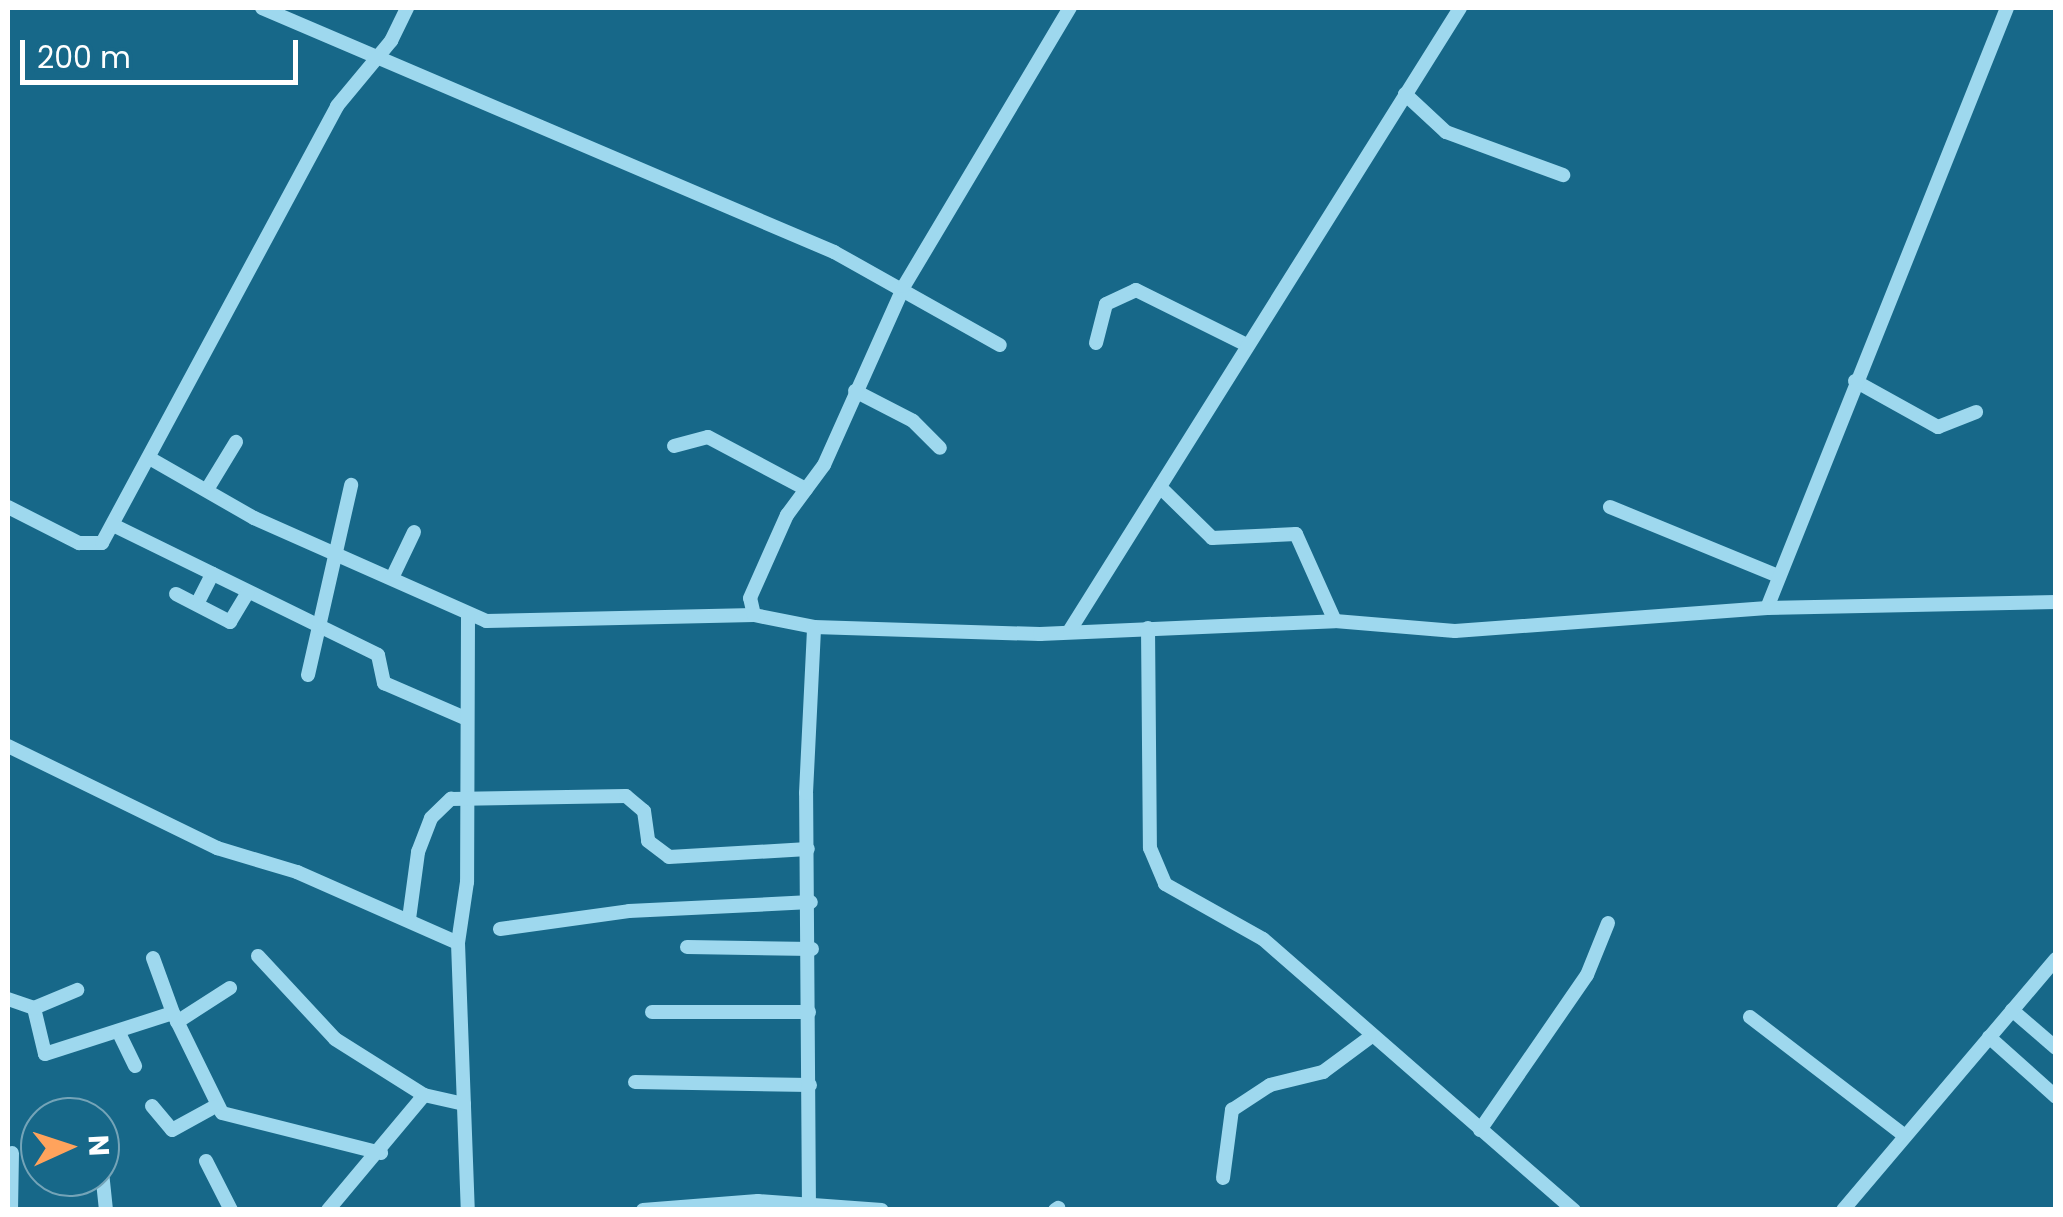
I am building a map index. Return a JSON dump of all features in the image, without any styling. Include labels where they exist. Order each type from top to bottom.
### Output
[{"type":"street","points":[[262,8],[904,286],[969,334],[1000,345]]},
{"type":"street","points":[[8,507],[93,546],[113,526],[337,106],[378,55],[407,8]]},
{"type":"street","points":[[754,615],[750,598],[904,286],[1070,8]]},
{"type":"street","points":[[1070,630],[1245,344],[1460,8]]},
{"type":"street","points":[[1766,608],[2008,8]]},
{"type":"street","points":[[1406,94],[1446,132],[1563,174]]},
{"type":"street","points":[[1096,343],[1106,304],[1136,290],[1245,344]]},
{"type":"street","points":[[1855,382],[1938,428],[1976,412]]},
{"type":"street","points":[[855,391],[913,422],[940,448]]},
{"type":"street","points":[[674,446],[708,437],[806,489]]},
{"type":"street","points":[[208,488],[236,442]]},
{"type":"street","points":[[151,459],[468,618],[556,623],[754,615],[800,618],[814,627],[1070,630],[1335,620],[1455,631],[1766,608],[2056,602]]},
{"type":"street","points":[[308,675],[333,550],[351,486]]},
{"type":"street","points":[[1160,487],[1192,527],[1212,538],[1296,534],[1335,620]]},
{"type":"street","points":[[1610,507],[1778,576]]},
{"type":"street","points":[[113,526],[378,655],[391,687],[467,719]]},
{"type":"street","points":[[392,578],[414,532]]},
{"type":"street","points":[[197,604],[212,574]]},
{"type":"street","points":[[176,594],[234,621],[248,592]]},
{"type":"street","points":[[468,618],[466,800],[458,942],[468,1210]]},
{"type":"street","points":[[810,1205],[812,949],[808,849],[814,627]]},
{"type":"street","points":[[1148,628],[1150,848],[1165,884],[1249,928],[1369,1038],[1574,1210]]},
{"type":"street","points":[[8,746],[217,848],[410,920],[458,942]]},
{"type":"street","points":[[410,920],[431,818],[451,799],[626,796],[644,811],[648,840],[669,857],[808,849]]},
{"type":"street","points":[[500,929],[630,911],[811,902]]},
{"type":"street","points":[[1480,1130],[1587,974],[1608,923]]},
{"type":"street","points":[[687,947],[812,949]]},
{"type":"street","points":[[258,956],[334,1039],[424,1095],[464,1104]]},
{"type":"street","points":[[153,958],[214,1107],[230,1119],[264,1120],[381,1153]]},
{"type":"street","points":[[1843,1210],[2056,959]]},
{"type":"street","points":[[34,1008],[45,1054],[175,1017],[230,988]]},
{"type":"street","points":[[8,999],[34,1008],[78,990]]},
{"type":"street","points":[[2012,1010],[2056,1048]]},
{"type":"street","points":[[652,1012],[809,1012]]},
{"type":"street","points":[[1750,1017],[1905,1136]]},
{"type":"street","points":[[118,1031],[135,1066]]},
{"type":"street","points":[[1989,1037],[2056,1096]]},
{"type":"street","points":[[1223,1178],[1232,1110],[1270,1085],[1323,1072],[1369,1038]]},
{"type":"street","points":[[635,1082],[810,1085]]},
{"type":"street","points":[[328,1210],[342,1186],[381,1153],[424,1095]]},
{"type":"street","points":[[152,1106],[172,1130],[214,1107]]},
{"type":"street","points":[[11,1210],[12,1153]]},
{"type":"street","points":[[206,1161],[232,1210]]},
{"type":"street","points":[[644,1210],[810,1205],[882,1210]]}]
